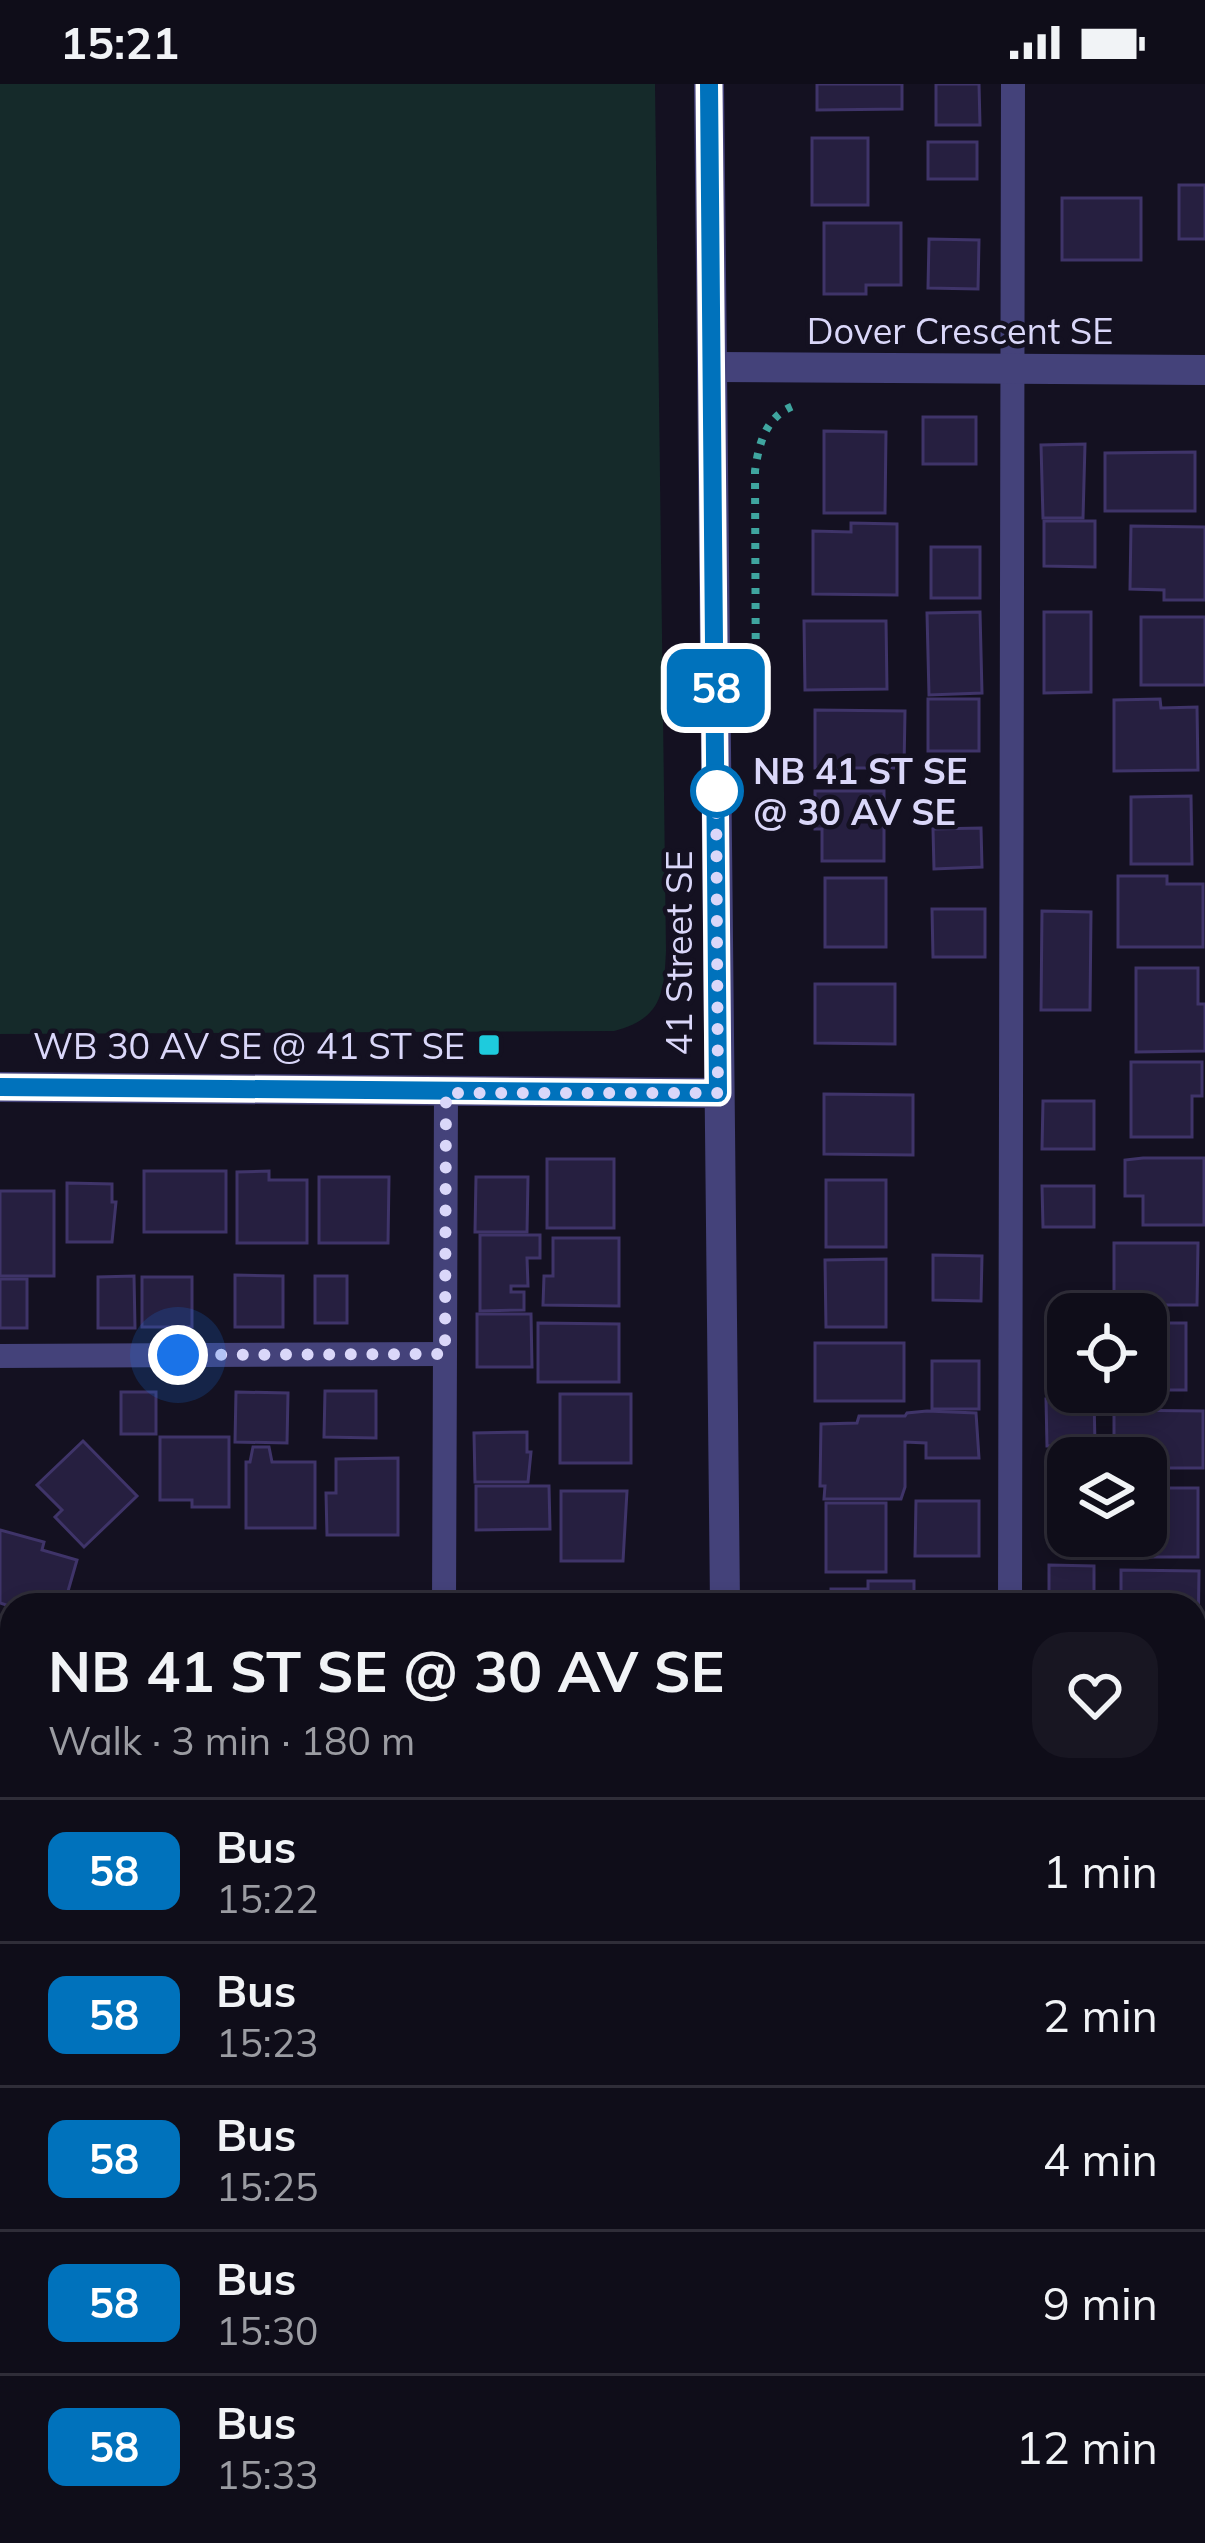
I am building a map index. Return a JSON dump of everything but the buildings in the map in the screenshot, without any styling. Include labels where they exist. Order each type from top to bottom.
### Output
[{"type":"street","name":"41 Street SE","points":[[709,84],[724,1593]]},
{"type":"street","name":"Dover Crescent SE","points":[[715,368],[1205,370]]},
{"type":"street","points":[[0,1087],[718,1093]]},
{"type":"lane","points":[[1010,1593],[1012,84]]},
{"type":"lane","points":[[444,1593],[446,1093]]},
{"type":"lane","points":[[0,1355],[445,1354]]},
{"type":"path","points":[[755,728],[758,447],[777,413],[808,403]]},
{"type":"green space","points":[[0,84],[655,84],[666,951],[661,992],[642,1019],[614,1031],[0,1034]]},
{"type":"bus line","name":"58","points":[[0,1087],[718,1093],[709,84]]},
{"type":"place","name":"NB 41 ST SE @ 30 AV SE","points":[[717,791]]},
{"type":"place","name":"WB 30 AV SE @ 41 ST SE","points":[[489,1045]]},
{"type":"route","points":[[178,1355],[445,1354],[446,1093],[718,1093],[716,775],[717,791]]}]
